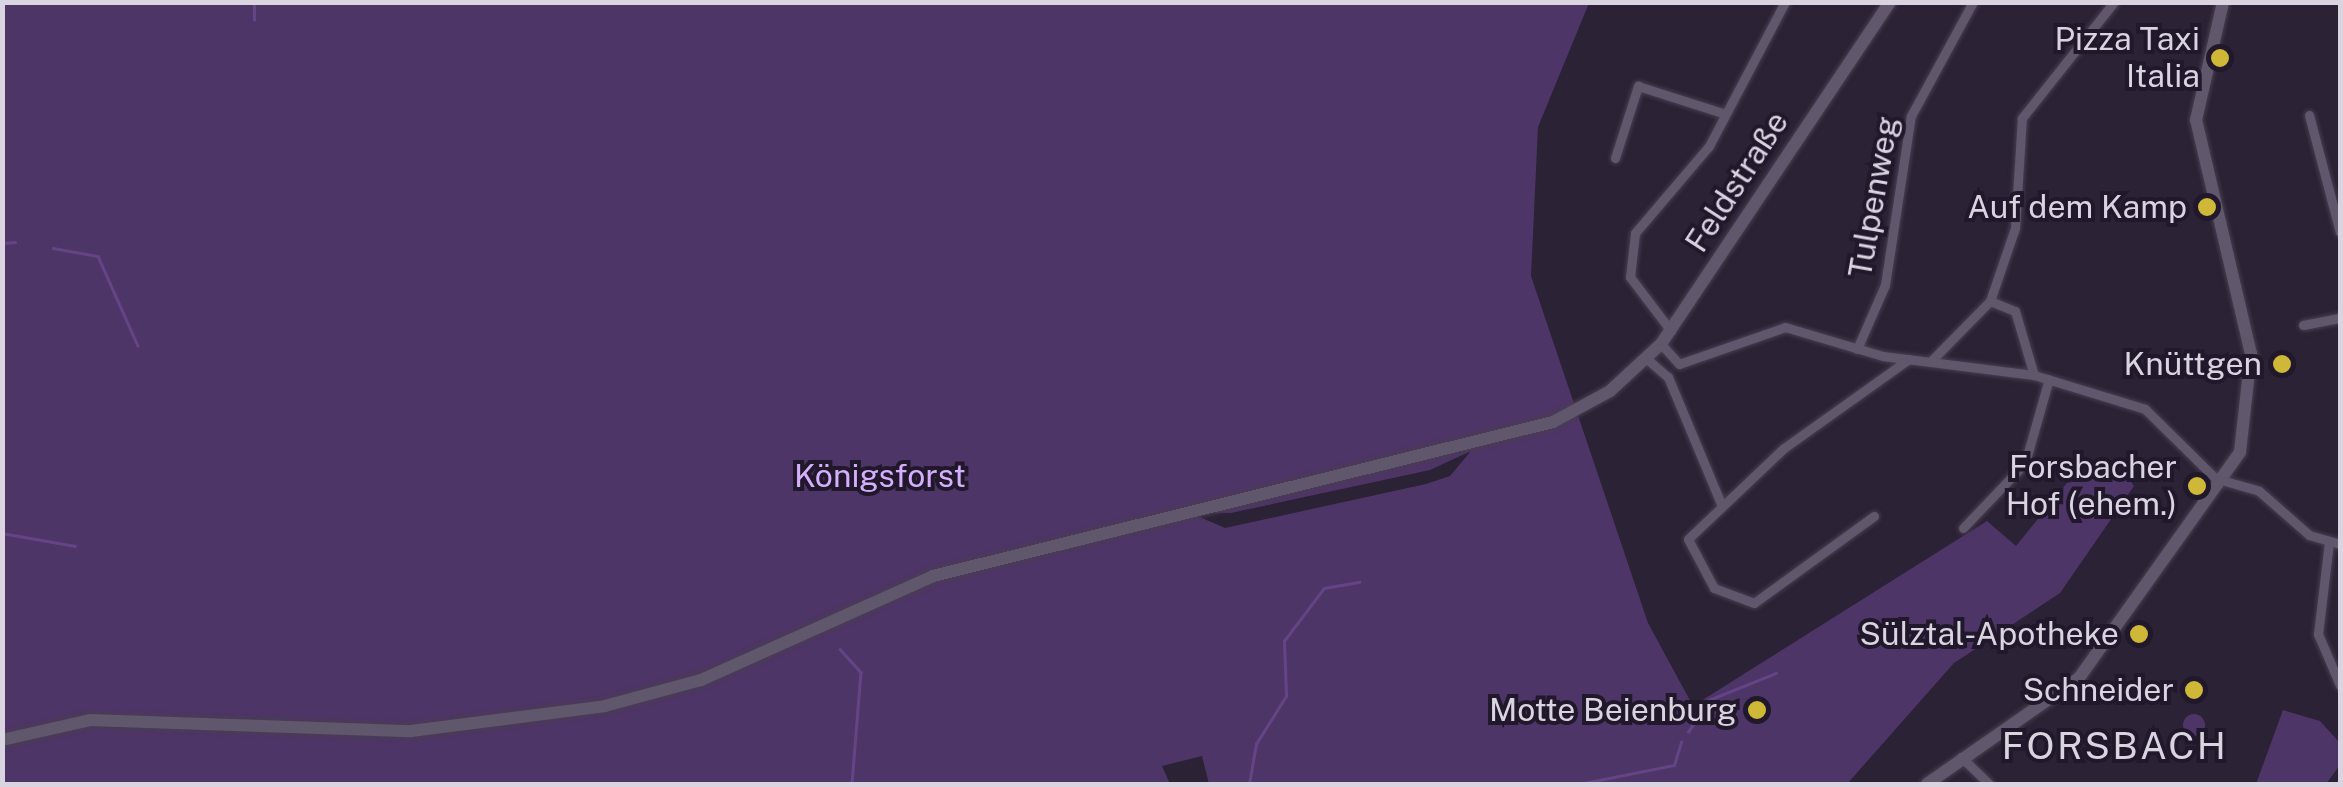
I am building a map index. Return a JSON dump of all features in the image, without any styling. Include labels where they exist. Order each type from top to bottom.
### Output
[{"type":"main road","name":"Feldstraße","points":[[2,740],[90,720],[410,731],[604,706],[701,680],[915,581],[1188,506],[1522,433],[1620,384],[1662,344],[1890,2]]},
{"type":"main road","points":[[1927,784],[2079,678],[2165,547],[2223,482],[2245,434],[2252,365],[2196,120],[2222,2]]},
{"type":"street","name":"Tulpenweg","points":[[1857,349],[1886,285],[1911,116],[1973,2]]},
{"type":"street","points":[[1932,361],[1990,300],[2015,228],[2022,118],[2114,2]]},
{"type":"street","points":[[1671,330],[1634,289],[1632,245],[1726,114],[1782,4]]},
{"type":"street","points":[[1616,158],[1638,86],[1726,114]]},
{"type":"street","points":[[2309,116],[2340,232]]},
{"type":"street","points":[[1990,300],[2016,311],[2034,375]]},
{"type":"street","points":[[2303,325],[2340,318]]},
{"type":"street","points":[[1668,377],[1679,364],[1774,327],[1909,359],[2034,375],[2145,409],[2223,482],[2275,506],[2335,543],[2318,634],[2340,685]]},
{"type":"street","points":[[1662,344],[1679,364]]},
{"type":"street","points":[[1647,358],[1668,377],[1721,504]]},
{"type":"street","points":[[1874,516],[1764,601],[1743,603],[1714,588],[1688,539],[1721,504],[1909,359]]},
{"type":"street","points":[[1963,528],[2026,464],[2048,379]]},
{"type":"street","points":[[2275,506],[2284,494]]},
{"type":"street","points":[[1961,757],[1990,784]]},
{"type":"green space","name":"Königsforst","points":[[2,3],[1589,3],[1538,127],[1531,276],[1648,623],[1693,706],[1987,521],[2016,546],[2067,483],[2124,471],[2134,486],[2060,593],[1954,663],[1847,784],[1209,784],[1202,756],[1162,766],[1170,784],[3,784]],"holes":[[[1471,451],[1450,476],[1225,528],[1188,512],[1231,513],[1430,470]]]},
{"type":"green space","points":[[2283,710],[2320,721],[2340,743],[2340,765],[2326,784],[2256,784]]},
{"type":"green space","points":[[2194,714],[2202,717],[2202,733],[2194,736],[2186,733],[2183,725],[2186,717]]},
{"type":"waterway","points":[[254,2],[254,20]]},
{"type":"waterway","points":[[2,243],[15,242]]},
{"type":"waterway","points":[[53,248],[98,256],[138,346]]},
{"type":"waterway","points":[[2,533],[75,546]]},
{"type":"waterway","points":[[1249,784],[1256,744],[1286,696],[1284,641],[1324,588],[1359,582]]},
{"type":"waterway","points":[[840,649],[861,672],[852,784]]},
{"type":"waterway","points":[[1688,732],[1709,700],[1776,673]]},
{"type":"waterway","points":[[1579,784],[1674,765],[1681,742]]},
{"type":"place","name":"Pizza Taxi Italia","points":[[2220,58]]},
{"type":"place","name":"Auf dem Kamp","points":[[2207,207]]},
{"type":"place","name":"Knüttgen","points":[[2282,364]]},
{"type":"place","name":"Forsbacher Hof (ehem.)","points":[[2197,486]]},
{"type":"place","name":"Sülztal-Apotheke","points":[[2139,634]]},
{"type":"place","name":"Schneider","points":[[2194,690]]},
{"type":"place","name":"Motte Beienburg","points":[[1757,710]]},
{"type":"district","name":"FORSBACH","points":[[2115,746]]}]
